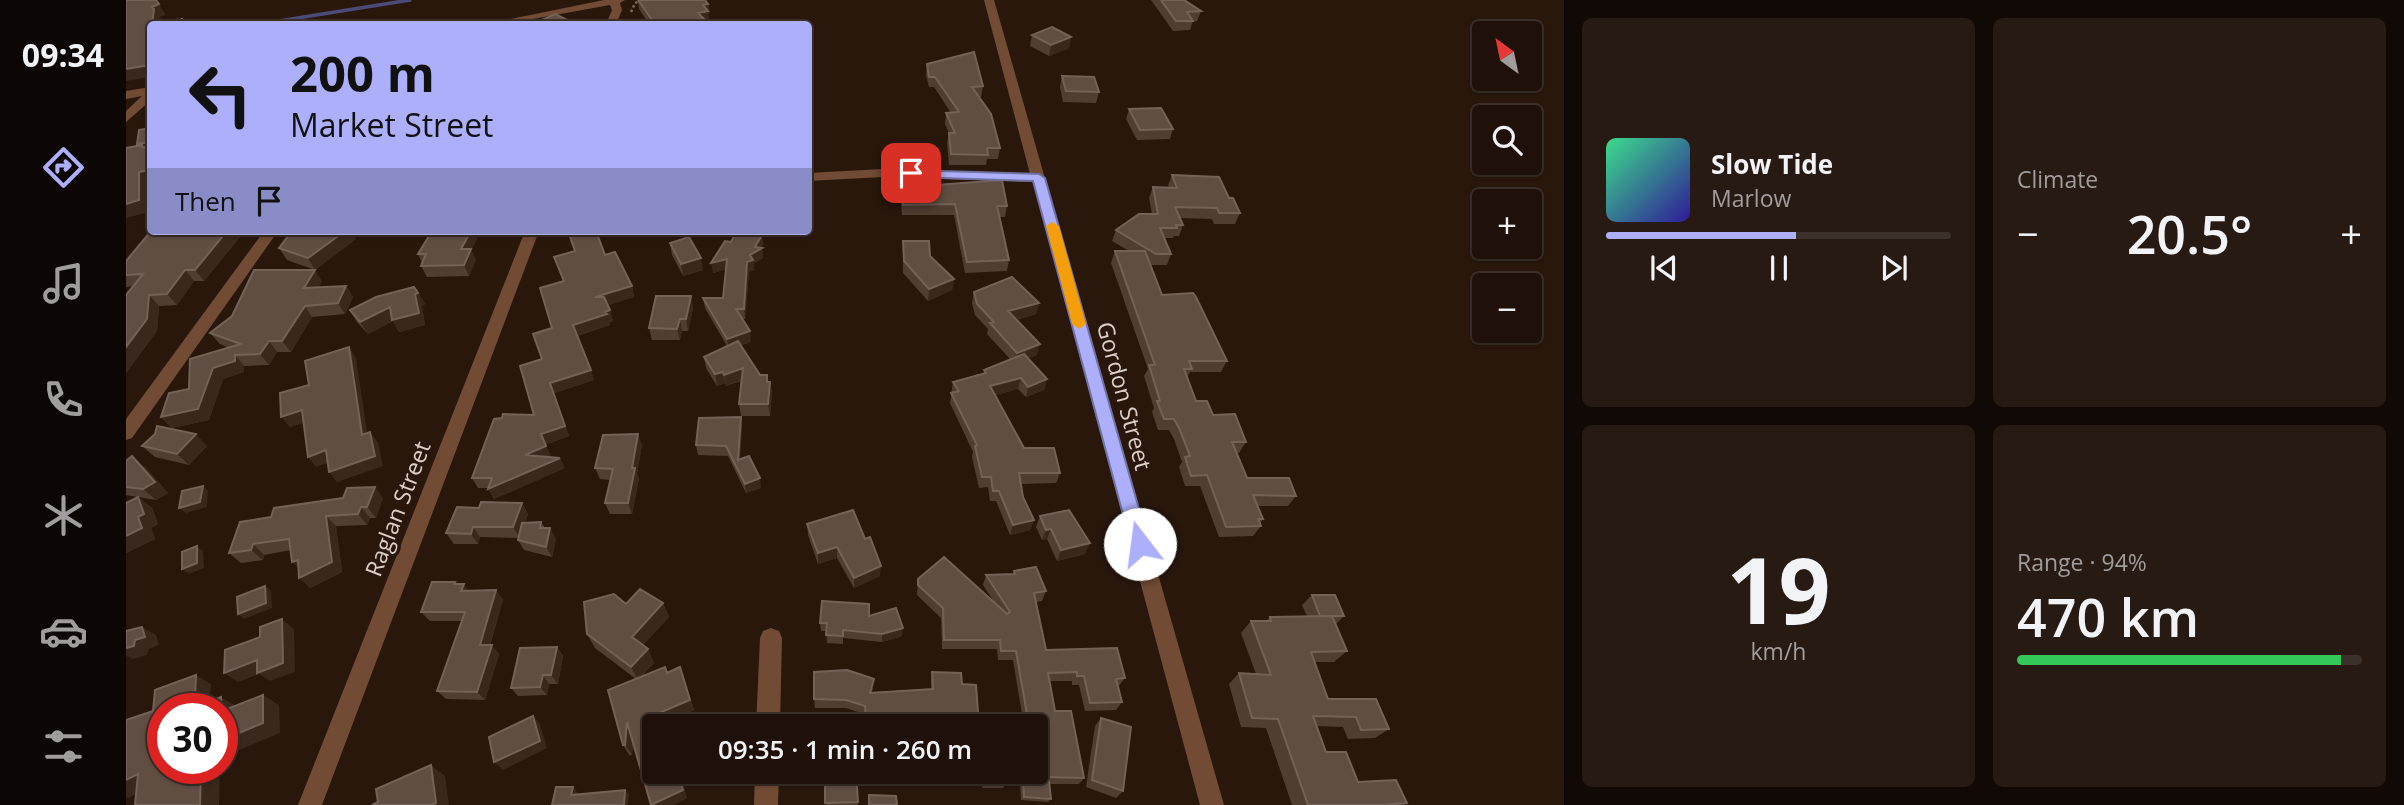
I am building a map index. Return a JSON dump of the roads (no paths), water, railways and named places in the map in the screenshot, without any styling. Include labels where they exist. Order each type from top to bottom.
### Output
[{"type":"street","name":"Gordon Street","points":[[989,0],[1212,805]]},
{"type":"street","points":[[507,21],[617,1],[612,21]]},
{"type":"street","points":[[126,96],[147,93]]},
{"type":"street","points":[[126,118],[147,96]]},
{"type":"street","points":[[812,177],[883,173],[1039,178]]},
{"type":"street","points":[[126,433],[268,235]]},
{"type":"street","name":"Raglan Street","points":[[310,805],[530,235]]},
{"type":"street","points":[[768,714],[771,638]]},
{"type":"street","points":[[766,805],[767,784]]},
{"type":"waterway","points":[[279,21],[410,0]]}]
